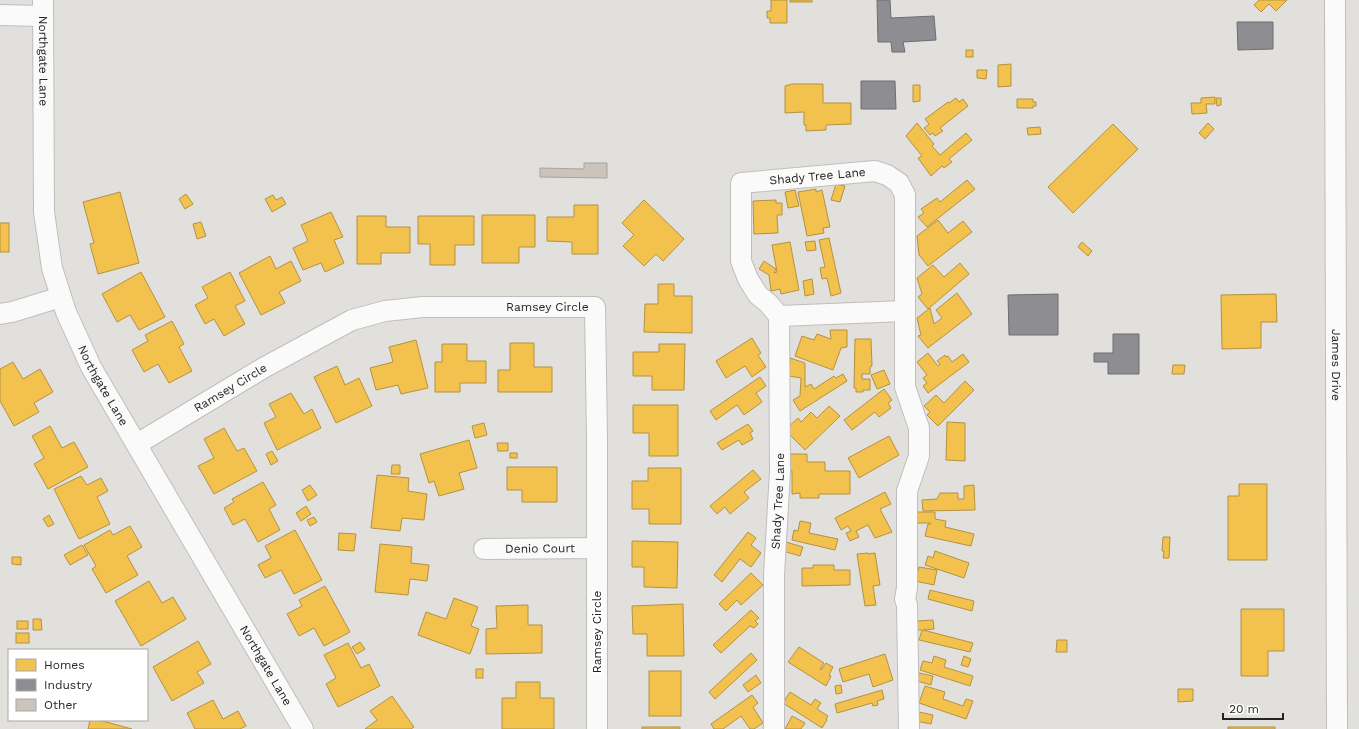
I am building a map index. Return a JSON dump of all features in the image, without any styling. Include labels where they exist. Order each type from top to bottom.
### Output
[{"type":"street","name":"James Drive","points":[[1335,0],[1337,729]]},
{"type":"street","points":[[0,15],[43,8]]},
{"type":"street","name":"Northgate Lane","points":[[43,8],[44,212],[52,268],[66,312],[91,367],[303,729]]},
{"type":"street","name":"Shady Tree Lane","points":[[774,729],[774,575],[780,471],[779,316],[768,302],[758,295],[748,279],[741,261],[741,183],[875,171],[887,175],[899,183],[905,195],[905,387],[918,428],[918,456],[907,491],[907,588],[905,599],[907,605],[909,729]]},
{"type":"street","points":[[0,314],[12,312],[62,297]]},
{"type":"street","name":"Ramsey Circle","points":[[136,444],[265,367],[352,320],[385,311],[423,307],[595,307],[597,729]]},
{"type":"street","points":[[779,316],[905,311]]},
{"type":"street","name":"Denio Court","points":[[484,549],[597,548]]},
{"type":"building: Homes","points":[[771,0],[787,0],[787,23],[770,23],[770,18],[767,18],[767,11],[771,11]]},
{"type":"building: Homes","points":[[790,0],[812,0],[812,2],[790,2]]},
{"type":"building: Homes","points":[[1259,0],[1287,0],[1276,11],[1269,4],[1261,12],[1254,5]]},
{"type":"building: Homes","points":[[966,50],[973,50],[973,57],[966,57]]},
{"type":"building: Homes","points":[[1011,64],[1011,86],[998,87],[998,65]]},
{"type":"building: Homes","points":[[977,70],[987,70],[986,79],[977,78]]},
{"type":"building: Homes","points":[[792,84],[823,84],[823,103],[851,103],[851,124],[826,125],[826,130],[806,131],[806,125],[804,125],[804,112],[785,113],[785,86]]},
{"type":"building: Homes","points":[[913,85],[920,85],[920,101],[913,102]]},
{"type":"building: Homes","points":[[1215,97],[1215,104],[1206,104],[1207,113],[1192,114],[1191,103],[1201,103],[1201,98]]},
{"type":"building: Homes","points":[[956,98],[959,102],[963,99],[968,106],[940,128],[943,131],[935,136],[933,133],[930,135],[924,128],[929,124],[925,119]]},
{"type":"building: Homes","points":[[1216,98],[1221,98],[1221,105],[1217,106]]},
{"type":"building: Homes","points":[[1017,99],[1033,99],[1033,102],[1036,102],[1036,106],[1033,106],[1033,108],[1017,108]]},
{"type":"building: Homes","points":[[917,123],[934,144],[932,146],[940,155],[966,133],[972,140],[949,159],[952,162],[944,168],[942,166],[931,176],[918,158],[922,156],[906,136]]},
{"type":"building: Homes","points":[[1208,123],[1214,129],[1205,139],[1199,133]]},
{"type":"building: Homes","points":[[1113,124],[1138,149],[1073,213],[1048,187]]},
{"type":"building: Homes","points":[[1040,127],[1041,134],[1028,135],[1027,128]]},
{"type":"building: Homes","points":[[967,180],[975,189],[927,227],[918,217],[924,213],[921,209],[937,198],[940,202]]},
{"type":"building: Homes","points":[[836,184],[845,186],[840,202],[831,200]]},
{"type":"building: Homes","points":[[816,189],[816,192],[822,190],[830,227],[823,228],[824,233],[807,236],[798,192]]},
{"type":"building: Homes","points":[[795,190],[799,206],[788,208],[785,192]]},
{"type":"building: Homes","points":[[120,192],[139,263],[98,274],[90,244],[94,243],[83,202]]},
{"type":"building: Homes","points":[[186,194],[193,204],[185,209],[179,199]]},
{"type":"building: Homes","points":[[273,195],[276,200],[282,197],[286,204],[272,212],[265,199]]},
{"type":"building: Homes","points":[[644,200],[684,239],[663,261],[656,254],[644,266],[623,246],[634,235],[622,223]]},
{"type":"building: Homes","points":[[776,200],[776,203],[782,203],[782,215],[777,215],[778,233],[754,234],[753,201]]},
{"type":"building: Homes","points":[[574,205],[598,205],[598,254],[572,254],[572,242],[547,241],[547,217],[574,217]]},
{"type":"building: Homes","points":[[331,212],[343,237],[334,240],[344,263],[325,272],[321,263],[303,270],[293,248],[308,241],[301,225]]},
{"type":"building: Homes","points":[[482,215],[535,215],[535,247],[519,247],[519,263],[482,263]]},
{"type":"building: Homes","points":[[357,216],[386,216],[386,227],[410,227],[410,253],[381,253],[381,264],[357,264]]},
{"type":"building: Homes","points":[[418,216],[474,216],[474,245],[455,245],[455,265],[430,265],[430,244],[418,244]]},
{"type":"building: Homes","points":[[938,220],[948,233],[963,221],[972,232],[928,266],[919,255],[917,236]]},
{"type":"building: Homes","points":[[201,222],[206,236],[197,239],[193,224]]},
{"type":"building: Homes","points":[[0,223],[9,223],[9,252],[0,252]]},
{"type":"building: Homes","points":[[829,238],[841,293],[831,296],[827,278],[822,279],[820,268],[825,267],[819,240]]},
{"type":"building: Homes","points":[[815,241],[816,250],[807,251],[805,242]]},
{"type":"building: Homes","points":[[790,242],[799,290],[781,294],[780,289],[771,291],[769,275],[759,269],[764,261],[776,269],[774,273],[777,272],[772,245]]},
{"type":"building: Homes","points":[[1082,242],[1092,251],[1088,256],[1078,247]]},
{"type":"building: Homes","points":[[270,256],[276,269],[291,261],[301,281],[279,292],[285,303],[261,315],[239,273]]},
{"type":"building: Homes","points":[[960,263],[969,274],[928,309],[918,297],[922,294],[917,278],[933,265],[944,277]]},
{"type":"building: Homes","points":[[141,272],[165,317],[139,330],[130,315],[117,322],[102,294]]},
{"type":"building: Homes","points":[[230,272],[245,301],[235,306],[245,324],[224,336],[214,319],[205,324],[195,305],[208,298],[202,287]]},
{"type":"building: Homes","points":[[812,279],[814,294],[805,296],[803,281]]},
{"type":"building: Homes","points":[[658,284],[674,284],[674,296],[692,296],[692,333],[644,332],[645,304],[658,304]]},
{"type":"building: Homes","points":[[957,293],[972,314],[928,348],[918,336],[921,335],[917,318],[930,308],[934,324],[942,318],[936,310]]},
{"type":"building: Homes","points":[[1276,294],[1277,322],[1261,322],[1261,348],[1222,349],[1221,295]]},
{"type":"building: Homes","points":[[172,321],[184,344],[179,347],[192,371],[169,383],[158,364],[144,372],[132,350],[148,341],[145,335]]},
{"type":"building: Homes","points":[[830,330],[847,330],[847,347],[841,348],[833,370],[795,356],[802,336],[814,340],[817,334],[831,339]]},
{"type":"building: Homes","points":[[752,338],[761,353],[758,355],[766,367],[752,377],[745,366],[726,378],[716,361]]},
{"type":"building: Homes","points":[[855,339],[871,339],[872,366],[870,367],[870,374],[862,374],[862,379],[870,379],[870,390],[863,390],[863,392],[856,392],[856,388],[854,388]]},
{"type":"building: Homes","points":[[416,340],[428,388],[401,394],[398,385],[376,390],[370,368],[393,362],[389,347]]},
{"type":"building: Homes","points":[[510,343],[534,343],[534,367],[552,367],[552,392],[498,392],[498,370],[510,370]]},
{"type":"building: Homes","points":[[442,344],[467,344],[467,361],[486,361],[486,383],[460,383],[460,392],[435,392],[435,362],[442,362]]},
{"type":"building: Homes","points":[[659,344],[685,344],[684,390],[652,390],[652,376],[633,376],[633,352],[659,352]]},
{"type":"building: Homes","points":[[928,353],[938,366],[940,364],[937,361],[945,355],[946,357],[948,356],[952,362],[963,354],[969,362],[928,393],[923,386],[927,383],[923,378],[927,375],[917,362]]},
{"type":"building: Homes","points":[[790,358],[805,363],[805,387],[811,384],[814,389],[834,376],[836,378],[843,374],[847,381],[800,411],[793,400],[800,396],[801,378],[789,376]]},
{"type":"building: Homes","points":[[13,362],[23,379],[40,369],[53,392],[34,403],[39,412],[14,426],[0,401],[0,369]]},
{"type":"building: Homes","points":[[1173,365],[1185,365],[1184,374],[1172,374]]},
{"type":"building: Homes","points":[[337,366],[345,385],[359,378],[372,406],[336,423],[314,377]]},
{"type":"building: Homes","points":[[884,370],[890,384],[877,389],[871,375]]},
{"type":"building: Homes","points":[[760,377],[766,386],[756,393],[762,402],[744,415],[737,405],[716,420],[710,411]]},
{"type":"building: Homes","points":[[965,381],[974,390],[938,426],[927,415],[930,412],[924,406],[936,395],[944,403]]},
{"type":"building: Homes","points":[[884,389],[892,400],[888,403],[891,408],[879,417],[875,412],[852,430],[844,420]]},
{"type":"building: Homes","points":[[291,393],[304,414],[312,409],[321,428],[277,450],[264,423],[276,417],[269,404]]},
{"type":"building: Homes","points":[[633,405],[678,405],[678,456],[649,456],[649,433],[633,433]]},
{"type":"building: Homes","points":[[829,406],[840,416],[805,450],[785,430],[798,418],[801,422],[811,412],[817,418]]},
{"type":"building: Homes","points":[[947,422],[965,423],[965,461],[946,460]]},
{"type":"building: Homes","points":[[484,423],[487,435],[475,438],[472,426]]},
{"type":"building: Homes","points":[[748,424],[753,431],[750,433],[753,439],[742,445],[739,440],[722,450],[717,443]]},
{"type":"building: Homes","points":[[50,426],[62,448],[74,442],[88,467],[48,489],[34,464],[44,458],[32,436]]},
{"type":"building: Homes","points":[[224,428],[237,451],[244,448],[257,471],[214,494],[198,466],[214,458],[204,439]]},
{"type":"building: Homes","points":[[889,436],[899,455],[859,478],[848,458]]},
{"type":"building: Homes","points":[[469,440],[477,468],[459,473],[464,489],[439,496],[434,481],[429,483],[420,454]]},
{"type":"building: Homes","points":[[497,443],[508,443],[508,451],[498,451]]},
{"type":"building: Homes","points":[[272,451],[278,461],[271,465],[266,454]]},
{"type":"building: Homes","points":[[510,453],[517,453],[517,458],[510,458]]},
{"type":"building: Homes","points":[[789,454],[807,454],[807,462],[825,462],[825,471],[850,471],[850,494],[819,494],[819,498],[800,498],[800,493],[792,494],[792,471],[789,471]]},
{"type":"building: Homes","points":[[392,465],[400,465],[400,474],[391,474]]},
{"type":"building: Homes","points":[[507,467],[557,467],[557,502],[522,502],[522,490],[507,490]]},
{"type":"building: Homes","points":[[648,468],[681,468],[681,524],[649,524],[649,509],[632,509],[632,481],[648,481]]},
{"type":"building: Homes","points":[[753,470],[761,479],[744,492],[749,498],[730,514],[725,507],[717,514],[710,506]]},
{"type":"building: Homes","points":[[377,475],[409,478],[408,491],[427,494],[424,520],[402,518],[400,531],[371,528]]},
{"type":"building: Homes","points":[[81,476],[87,485],[101,478],[108,491],[97,497],[110,524],[79,539],[54,489]]},
{"type":"building: Homes","points":[[263,482],[276,505],[269,509],[280,530],[258,542],[245,519],[233,525],[224,508],[234,502],[232,499]]},
{"type":"building: Homes","points":[[1239,484],[1267,484],[1267,560],[1228,560],[1228,496],[1239,496]]},
{"type":"building: Homes","points":[[310,485],[317,495],[308,501],[302,490]]},
{"type":"building: Homes","points":[[974,485],[975,510],[923,511],[922,500],[937,499],[940,493],[958,493],[958,499],[964,499],[964,486]]},
{"type":"building: Homes","points":[[885,492],[891,504],[880,509],[892,532],[875,538],[868,525],[856,531],[859,537],[850,541],[846,533],[851,531],[848,526],[841,530],[835,518]]},
{"type":"building: Homes","points":[[306,506],[311,514],[301,521],[296,513]]},
{"type":"building: Homes","points":[[915,512],[935,512],[935,519],[946,521],[945,527],[974,534],[971,546],[925,536],[928,524],[931,523],[916,523]]},
{"type":"building: Homes","points":[[49,515],[54,524],[48,527],[43,519]]},
{"type":"building: Homes","points":[[314,517],[317,522],[310,526],[307,520]]},
{"type":"building: Homes","points":[[800,521],[811,523],[809,533],[838,539],[835,550],[792,540],[794,530],[798,531]]},
{"type":"building: Homes","points":[[130,526],[142,547],[127,556],[138,575],[106,593],[92,569],[96,566],[84,545],[110,530],[113,535]]},
{"type":"building: Homes","points":[[295,530],[322,580],[294,594],[281,570],[265,578],[258,565],[271,558],[265,546]]},
{"type":"building: Homes","points":[[748,532],[756,538],[751,545],[761,553],[751,567],[740,559],[722,582],[714,575]]},
{"type":"building: Homes","points":[[339,533],[356,534],[354,551],[338,550]]},
{"type":"building: Homes","points":[[1163,537],[1170,537],[1169,558],[1163,558]]},
{"type":"building: Homes","points":[[632,541],[678,542],[677,588],[644,587],[644,567],[632,567]]},
{"type":"building: Homes","points":[[786,542],[803,547],[800,556],[783,551]]},
{"type":"building: Homes","points":[[380,544],[412,547],[411,563],[429,565],[427,581],[410,579],[408,595],[375,592]]},
{"type":"building: Homes","points":[[82,545],[88,555],[70,565],[64,555]]},
{"type":"building: Homes","points":[[935,551],[969,563],[964,578],[925,565],[928,556],[933,558]]},
{"type":"building: Homes","points":[[875,553],[880,585],[873,586],[876,605],[865,606],[857,554]]},
{"type":"building: Homes","points":[[12,557],[21,557],[21,565],[12,564]]},
{"type":"building: Homes","points":[[813,565],[834,565],[834,570],[850,570],[850,585],[802,586],[802,568],[813,568]]},
{"type":"building: Homes","points":[[919,567],[937,570],[934,585],[915,581]]},
{"type":"building: Homes","points":[[751,573],[763,585],[741,605],[737,600],[726,611],[719,604]]},
{"type":"building: Homes","points":[[149,581],[162,603],[173,597],[186,619],[141,646],[115,601]]},
{"type":"building: Homes","points":[[325,586],[350,632],[324,646],[314,628],[299,636],[287,614],[302,606],[299,600]]},
{"type":"building: Homes","points":[[930,590],[974,601],[972,611],[928,599]]},
{"type":"building: Homes","points":[[454,598],[478,607],[471,626],[479,629],[470,654],[418,635],[426,612],[446,619]]},
{"type":"building: Homes","points":[[683,604],[684,656],[647,656],[647,634],[633,634],[632,606]]},
{"type":"building: Homes","points":[[528,605],[528,625],[542,625],[542,653],[486,654],[486,629],[497,628],[496,606]]},
{"type":"building: Homes","points":[[1241,609],[1284,609],[1284,651],[1268,651],[1268,676],[1241,676]]},
{"type":"building: Homes","points":[[751,610],[759,618],[755,621],[758,624],[754,628],[750,626],[721,653],[713,645]]},
{"type":"building: Homes","points":[[33,619],[41,619],[42,630],[33,630]]},
{"type":"building: Homes","points":[[933,620],[934,629],[923,630],[973,643],[970,652],[919,640],[922,630],[917,630],[917,621]]},
{"type":"building: Homes","points":[[17,621],[28,621],[28,629],[17,629]]},
{"type":"building: Homes","points":[[16,633],[29,633],[29,643],[16,643]]},
{"type":"building: Homes","points":[[1057,640],[1067,640],[1067,652],[1056,652]]},
{"type":"building: Homes","points":[[198,641],[211,664],[197,672],[204,683],[172,701],[153,667]]},
{"type":"building: Homes","points":[[360,642],[365,649],[357,654],[352,647]]},
{"type":"building: Homes","points":[[348,643],[361,668],[369,664],[380,686],[338,707],[326,684],[336,678],[324,655]]},
{"type":"building: Homes","points":[[799,647],[824,663],[820,669],[821,670],[826,663],[833,667],[829,675],[831,676],[826,686],[788,662]]},
{"type":"building: Homes","points":[[751,653],[757,660],[715,699],[709,692]]},
{"type":"building: Homes","points":[[885,654],[893,680],[873,687],[869,674],[843,682],[839,669]]},
{"type":"building: Homes","points":[[934,656],[946,660],[944,667],[973,676],[970,686],[920,670],[923,661],[932,663]]},
{"type":"building: Homes","points":[[964,656],[971,659],[968,667],[961,665]]},
{"type":"building: Homes","points":[[476,669],[483,669],[483,678],[476,678]]},
{"type":"building: Homes","points":[[649,671],[681,671],[681,716],[649,716]]},
{"type":"building: Homes","points":[[919,673],[933,676],[931,685],[917,681]]},
{"type":"building: Homes","points":[[756,675],[761,683],[748,692],[743,685]]},
{"type":"building: Homes","points":[[516,682],[540,682],[540,698],[554,698],[554,729],[502,729],[502,698],[516,698]]},
{"type":"building: Homes","points":[[841,685],[842,693],[836,694],[835,686]]},
{"type":"building: Homes","points":[[925,686],[945,692],[943,699],[963,706],[966,699],[973,701],[966,719],[919,703]]},
{"type":"building: Homes","points":[[1178,689],[1193,689],[1193,701],[1178,702]]},
{"type":"building: Homes","points":[[882,690],[884,699],[877,701],[878,705],[873,706],[872,703],[837,713],[835,704]]},
{"type":"building: Homes","points":[[790,692],[811,705],[815,699],[821,703],[817,709],[828,716],[822,728],[783,703]]},
{"type":"building: Homes","points":[[752,695],[758,703],[753,707],[763,723],[754,729],[750,729],[741,716],[723,729],[714,729],[711,724]]},
{"type":"building: Homes","points":[[392,696],[414,727],[411,729],[365,729],[377,720],[370,711]]},
{"type":"building: Homes","points":[[213,700],[223,719],[238,711],[246,726],[240,729],[195,729],[187,713]]},
{"type":"building: Homes","points":[[919,712],[933,715],[931,724],[916,721]]},
{"type":"building: Homes","points":[[792,716],[805,723],[801,729],[785,729]]},
{"type":"building: Homes","points":[[90,721],[103,721],[132,729],[88,729]]},
{"type":"building: Homes","points":[[642,727],[680,727],[680,729],[642,729]]},
{"type":"building: Homes","points":[[1228,727],[1275,727],[1275,729],[1228,729]]},
{"type":"building: Industry","points":[[877,0],[890,0],[891,18],[934,16],[936,40],[903,42],[905,52],[892,52],[891,42],[878,42]]},
{"type":"building: Industry","points":[[1237,22],[1273,22],[1273,49],[1238,50]]},
{"type":"building: Industry","points":[[861,81],[895,81],[896,109],[861,109]]},
{"type":"building: Industry","points":[[1058,294],[1058,335],[1009,335],[1008,295]]},
{"type":"building: Industry","points":[[1113,334],[1139,334],[1139,374],[1108,374],[1108,362],[1094,362],[1094,353],[1113,353]]},
{"type":"building: Other","points":[[584,163],[607,163],[607,178],[540,177],[540,168],[584,169]]}]
